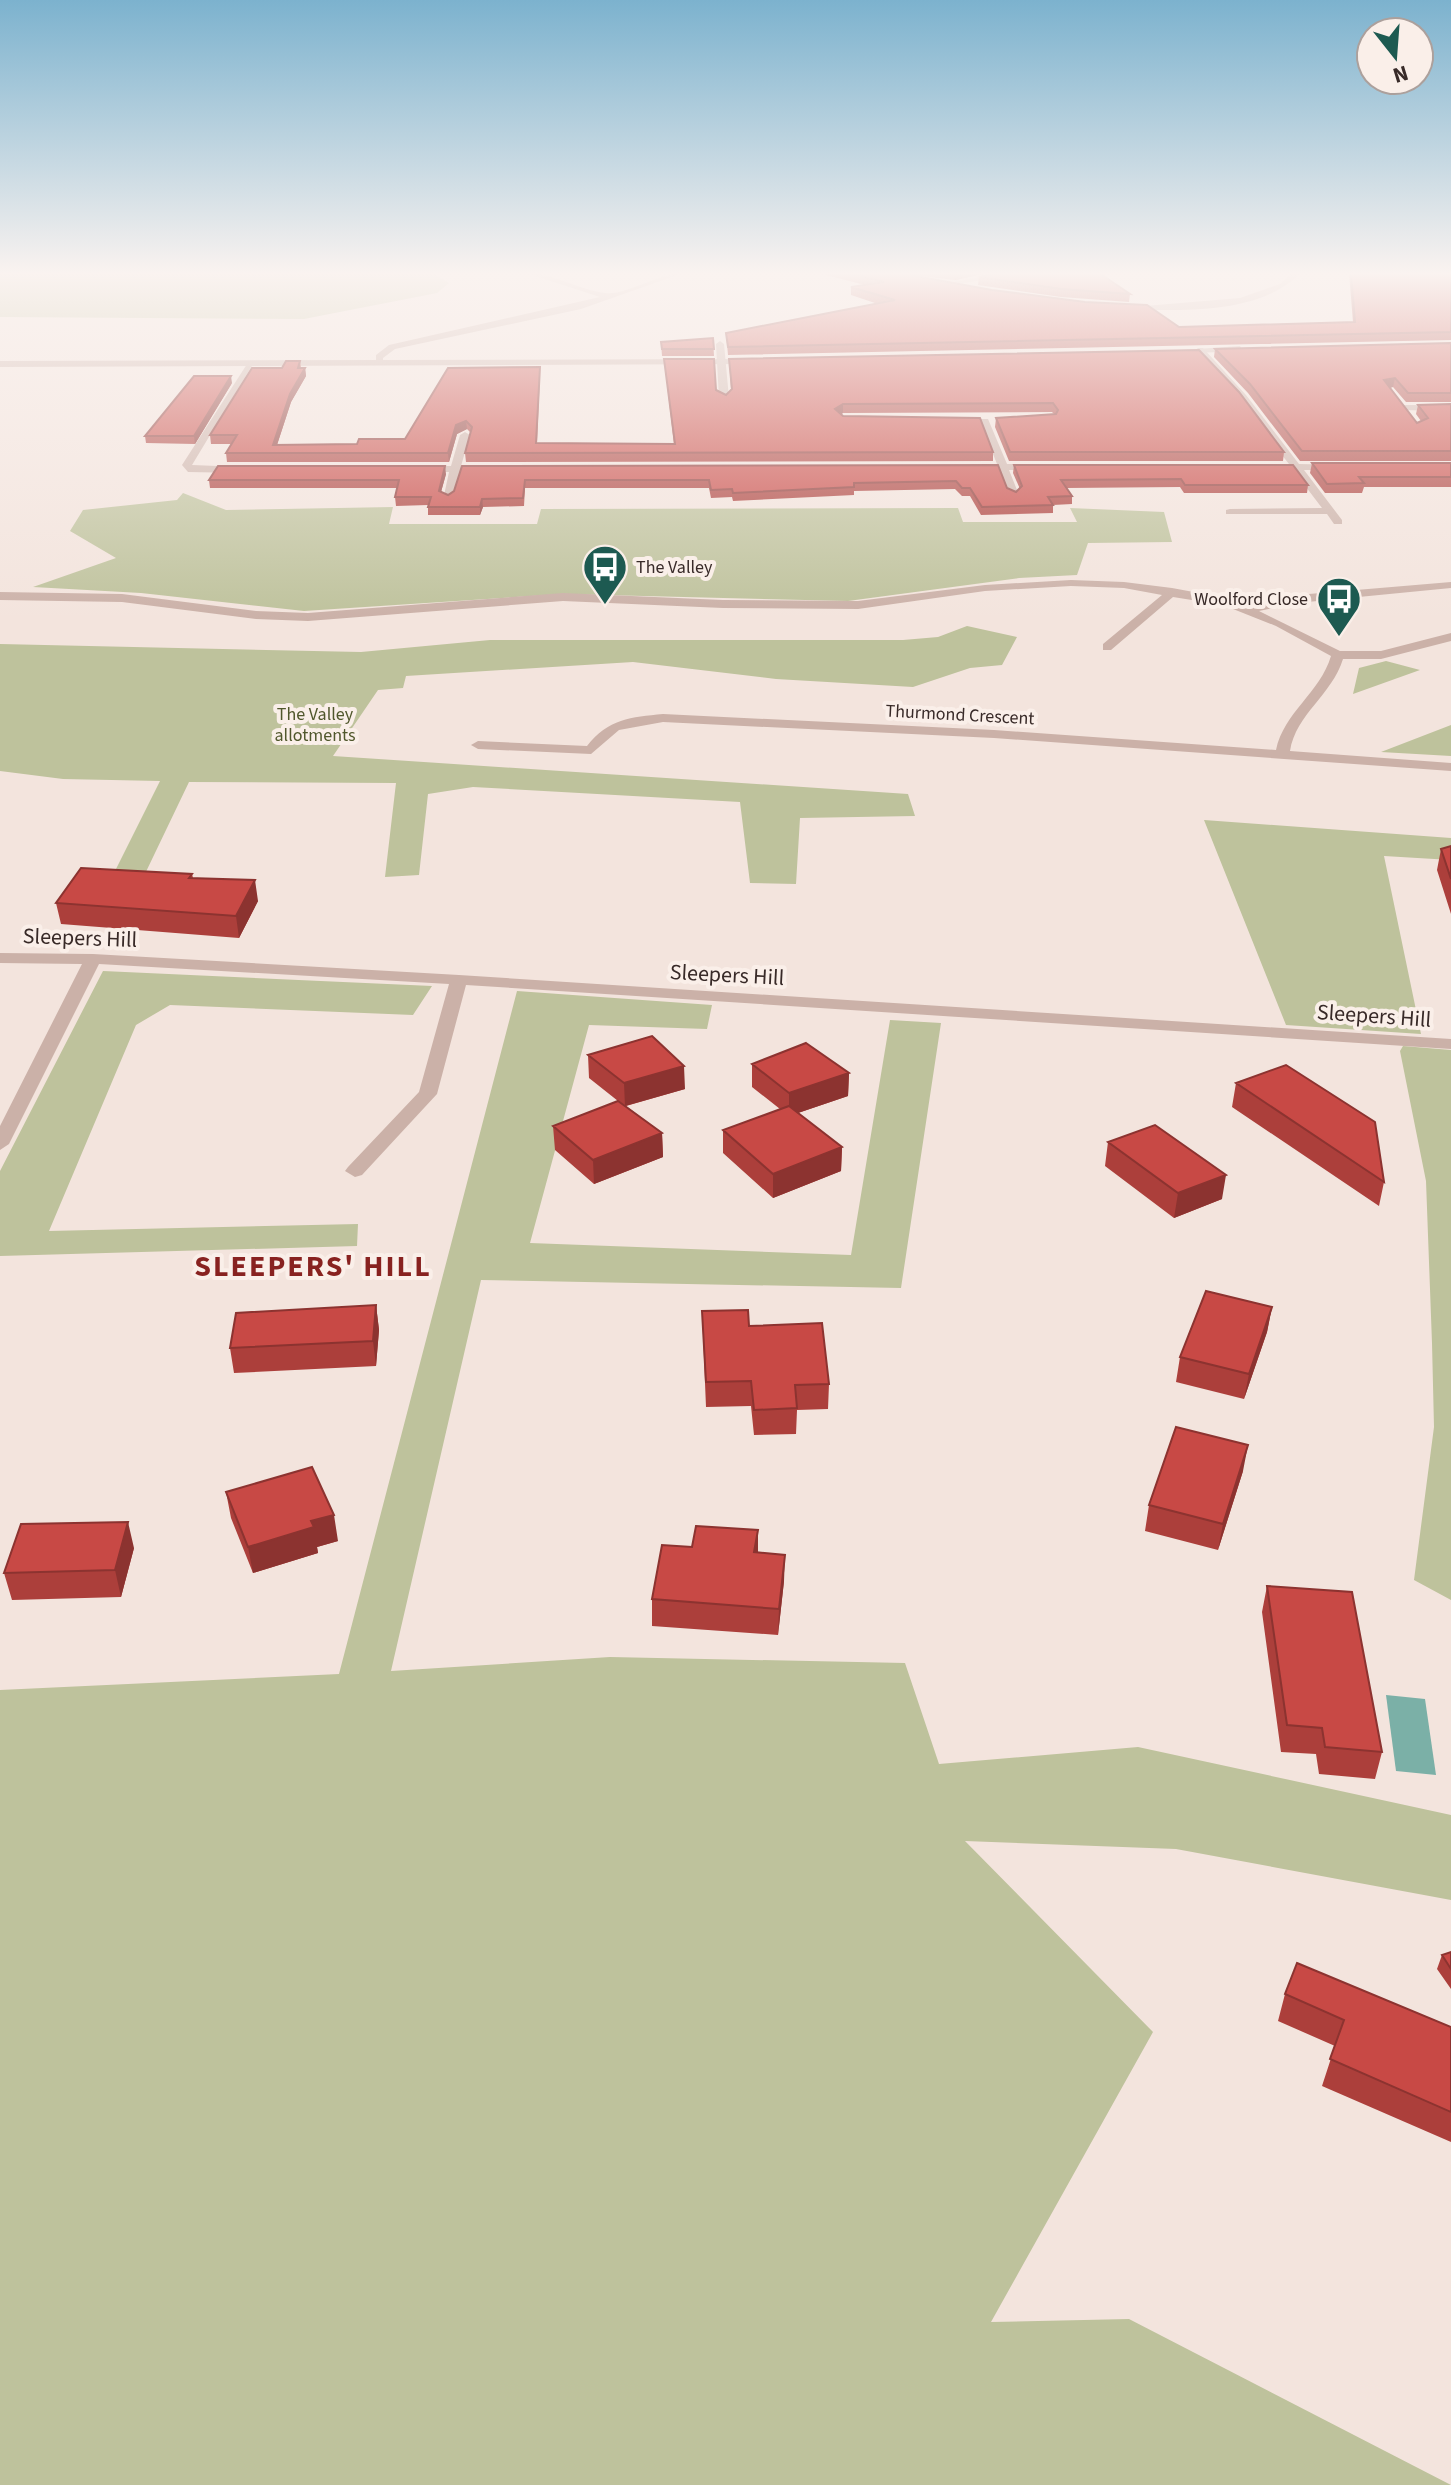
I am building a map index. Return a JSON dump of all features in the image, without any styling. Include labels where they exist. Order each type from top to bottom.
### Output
[{"type":"street","points":[[234,389],[187,465],[192,470],[254,470]]},
{"type":"street","points":[[723,389],[724,398]]},
{"type":"street","points":[[1236,389],[1338,522]]},
{"type":"street","points":[[1410,417],[1398,404],[1451,408]]},
{"type":"street","points":[[942,421],[998,420]]},
{"type":"street","points":[[985,421],[1014,495]]},
{"type":"street","points":[[447,498],[465,435]]},
{"type":"street","points":[[957,467],[1050,467]]},
{"type":"street","points":[[1250,467],[1358,467]]},
{"type":"street","points":[[409,469],[502,468]]},
{"type":"street","points":[[1230,512],[1330,511]]},
{"type":"street","points":[[0,596],[122,598],[283,617],[563,597],[822,606],[888,602],[1021,584],[1124,585],[1226,602],[1280,623],[1338,655],[1381,655],[1451,637]]},
{"type":"street","points":[[1247,610],[1288,600],[1451,585]]},
{"type":"street","points":[[1107,647],[1172,592]]},
{"type":"street","points":[[1282,756],[1283,740],[1292,721],[1323,693],[1330,682],[1338,655]]},
{"type":"street","name":"Thurmond Crescent","points":[[478,745],[591,750],[605,730],[619,722],[663,718],[994,734],[1451,767]]},
{"type":"street","name":"Sleepers Hill","points":[[0,958],[93,959],[459,980],[1451,1044]]},
{"type":"street","points":[[0,1144],[93,959]]},
{"type":"street","points":[[355,1171],[428,1094],[459,980]]},
{"type":"green space","points":[[183,493],[226,510],[393,507],[389,524],[537,524],[541,509],[958,508],[963,522],[1077,522],[1070,508],[1164,512],[1172,542],[1088,543],[1077,575],[1019,578],[848,601],[563,594],[304,611],[141,593],[33,587],[116,558],[70,531],[83,510],[177,500]]},
{"type":"green space","name":"The Valley allotments","points":[[967,626],[1017,637],[1002,665],[970,668],[913,687],[776,679],[633,662],[406,676],[403,688],[378,690],[333,756],[908,794],[915,816],[800,818],[796,884],[750,883],[740,802],[473,787],[428,794],[419,875],[385,877],[396,783],[189,782],[143,878],[111,879],[160,781],[63,779],[0,771],[0,644],[361,652],[490,640],[903,640],[938,637]]},
{"type":"green space","points":[[1386,661],[1420,670],[1353,694],[1359,668]]},
{"type":"green space","points":[[1451,725],[1451,756],[1381,752]]},
{"type":"green space","points":[[1204,820],[1451,838],[1451,860],[1384,856],[1421,1034],[1286,1025]]},
{"type":"green space","points":[[103,971],[432,986],[413,1015],[170,1005],[136,1025],[49,1231],[358,1224],[357,1246],[0,1256],[0,1171]]},
{"type":"green space","points":[[517,991],[712,1005],[707,1029],[589,1025],[530,1243],[851,1255],[890,1020],[941,1023],[901,1288],[481,1280],[391,1671],[610,1657],[905,1663],[939,1764],[1138,1747],[1451,1815],[1451,1900],[1176,1849],[965,1841],[1153,2032],[991,2322],[1129,2319],[1451,2485],[0,2485],[0,1690],[339,1674]]},
{"type":"green space","points":[[1403,1046],[1451,1050],[1451,1600],[1414,1580],[1434,1427],[1426,1181],[1400,1051]]},
{"type":"water","points":[[1386,1695],[1425,1699],[1436,1775],[1396,1771]]},
{"type":"building","points":[[183,389],[223,389],[194,436],[145,436]]},
{"type":"building","points":[[239,389],[293,389],[273,445],[357,444],[359,439],[405,439],[435,389],[539,389],[536,443],[675,444],[668,389],[716,389],[726,395],[732,389],[1236,389],[1284,452],[1010,452],[996,418],[1056,414],[1058,410],[1053,403],[843,404],[835,409],[843,416],[980,418],[993,452],[465,453],[472,427],[466,421],[456,425],[448,453],[226,453],[237,435],[210,435]]},
{"type":"building","points":[[1254,389],[1391,389],[1417,423],[1428,418],[1418,405],[1451,404],[1451,451],[1302,451]]},
{"type":"building","points":[[1405,389],[1451,389],[1451,393],[1408,393]]},
{"type":"building","points":[[1312,463],[1451,463],[1451,477],[1359,477],[1364,483],[1327,484]]},
{"type":"building","points":[[998,465],[1007,488],[1016,492],[1022,486],[1014,465],[1293,465],[1308,485],[1185,485],[1181,479],[1061,480],[1072,496],[1048,497],[1053,505],[982,507],[970,488],[962,488],[956,481],[854,483],[854,487],[733,493],[732,489],[711,490],[709,480],[525,480],[523,498],[482,499],[480,507],[428,507],[431,497],[395,497],[399,480],[209,480],[218,466],[445,466],[439,491],[448,495],[454,491],[462,466]]},
{"type":"building","points":[[1451,846],[1451,879],[1441,849]]},
{"type":"building","points":[[81,868],[192,874],[189,878],[255,880],[236,916],[56,903]]},
{"type":"building","points":[[652,1036],[684,1066],[624,1083],[588,1055]]},
{"type":"building","points":[[806,1043],[849,1073],[789,1093],[752,1064]]},
{"type":"building","points":[[1286,1065],[1375,1122],[1384,1182],[1236,1083]]},
{"type":"building","points":[[618,1101],[662,1133],[593,1160],[553,1126]]},
{"type":"building","points":[[789,1106],[842,1147],[773,1174],[723,1130]]},
{"type":"building","points":[[1155,1125],[1226,1175],[1178,1193],[1108,1142]]},
{"type":"building","points":[[1206,1291],[1272,1307],[1249,1374],[1180,1357]]},
{"type":"building","points":[[376,1305],[373,1341],[230,1348],[236,1313]]},
{"type":"building","points":[[748,1310],[749,1326],[822,1323],[829,1384],[795,1385],[797,1408],[754,1410],[751,1381],[706,1382],[702,1311]]},
{"type":"building","points":[[1176,1427],[1248,1445],[1223,1524],[1149,1505]]},
{"type":"building","points":[[312,1467],[334,1515],[311,1521],[314,1527],[248,1547],[226,1492]]},
{"type":"building","points":[[128,1522],[115,1570],[4,1573],[21,1524]]},
{"type":"building","points":[[696,1526],[758,1530],[754,1552],[785,1555],[779,1609],[652,1599],[662,1545],[692,1547]]},
{"type":"building","points":[[1267,1586],[1352,1592],[1382,1752],[1325,1747],[1322,1728],[1287,1725]]},
{"type":"building","points":[[1451,1952],[1451,1969],[1442,1955]]},
{"type":"building","points":[[1297,1963],[1451,2027],[1451,2112],[1330,2059],[1344,2020],[1285,1994]]},
{"type":"place","name":"The Valley","points":[[605,606]]},
{"type":"place","name":"Woolford Close","points":[[1339,638]]},
{"type":"district","name":"SLEEPERS' HILL","points":[[313,1266]]}]
